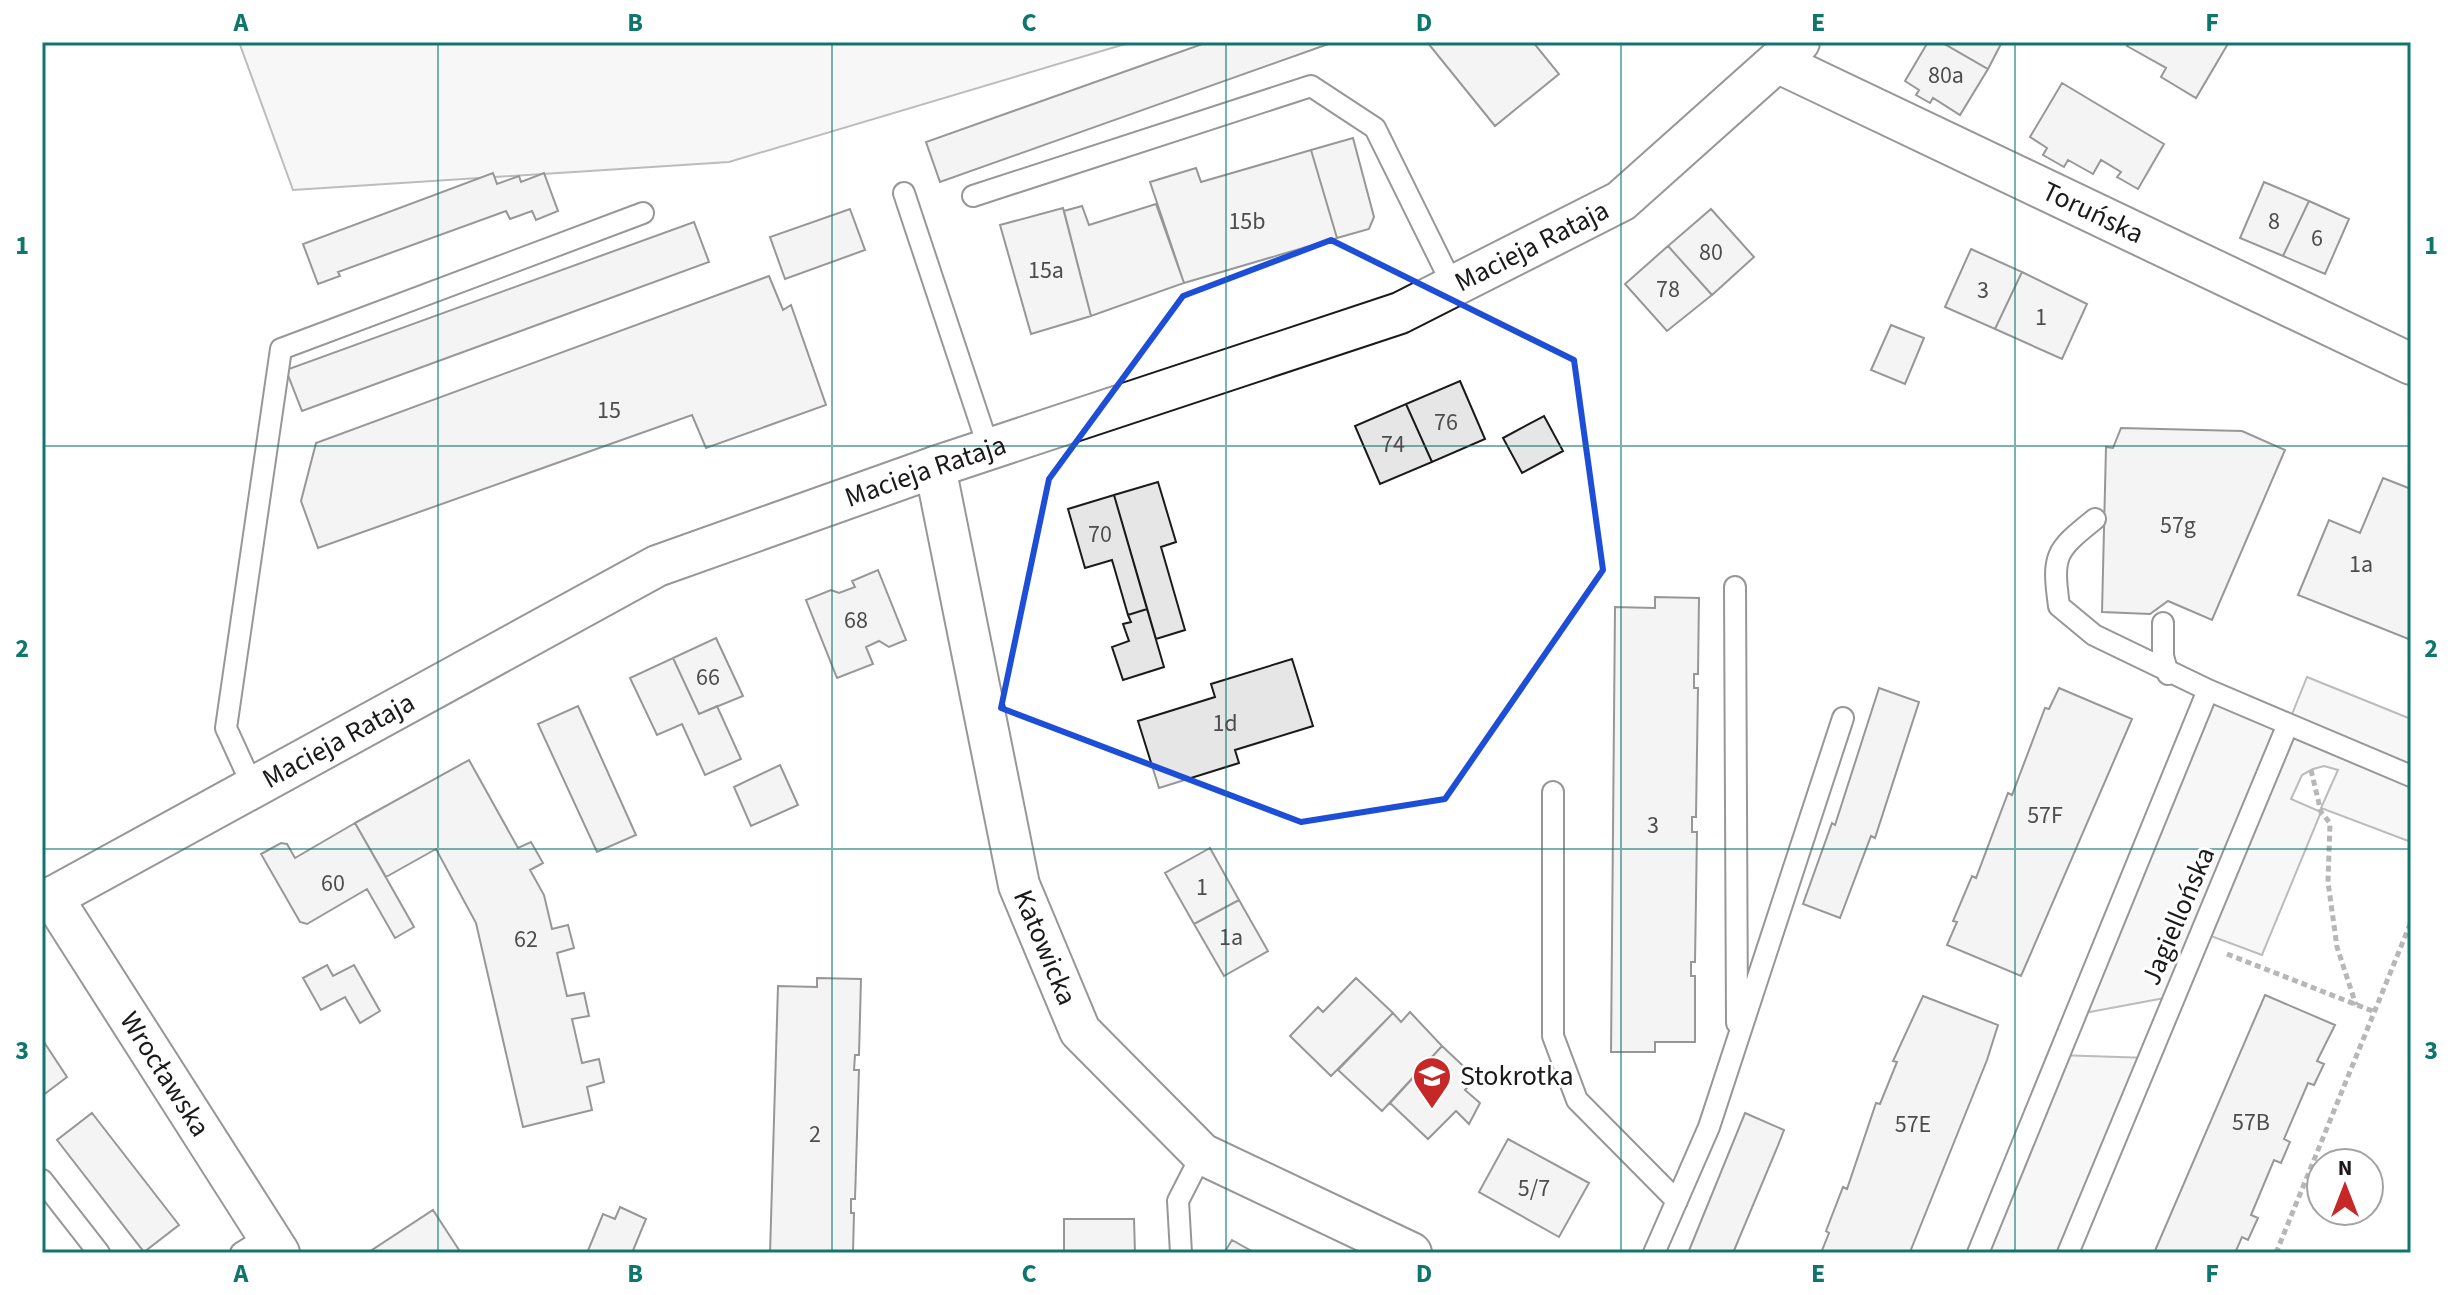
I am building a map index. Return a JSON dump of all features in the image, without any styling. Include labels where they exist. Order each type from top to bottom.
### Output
[{"type":"street","name":"Macieja Rataja","points":[[47,900],[657,566],[935,467],[1400,313],[1621,201],[1788,52]]},
{"type":"street","name":"Toruńska","points":[[1788,52],[2411,364]]},
{"type":"street","name":"Katowicka","points":[[935,467],[1019,885],[1080,1031],[1202,1154],[1411,1253]]},
{"type":"street","name":"Wrocławska","points":[[47,900],[262,1247]]},
{"type":"lane","points":[[973,196],[1311,86],[1375,128],[1453,286]]},
{"type":"lane","points":[[904,193],[989,449]]},
{"type":"lane","points":[[253,787],[226,728],[281,349],[643,213]]},
{"type":"lane","points":[[2095,519],[2071,539],[2054,566],[2059,606],[2094,635],[2168,674],[2411,776]]},
{"type":"lane","points":[[1735,587],[1737,1043]]},
{"type":"lane","points":[[2163,623],[2163,656],[2168,674]]},
{"type":"lane","points":[[1978,1253],[2208,690]]},
{"type":"lane","points":[[1654,1253],[1709,1127],[1843,718]]},
{"type":"lane","name":"Jagiellońska","points":[[2068,1253],[2288,724]]},
{"type":"lane","points":[[1553,792],[1553,1036],[1577,1100],[1677,1201]]},
{"type":"lane","points":[[1181,1253],[1178,1201],[1202,1154]]},
{"type":"lane","points":[[42,1180],[99,1253]]},
{"type":"path","points":[[2288,724],[2311,770],[2321,812],[2330,823],[2328,882],[2333,921],[2337,947],[2356,1005]]},
{"type":"path","points":[[2276,1253],[2411,922]]},
{"type":"path","points":[[2198,943],[2375,1012]]},
{"type":"highlighted area","points":[[1331,240],[1574,360],[1603,570],[1445,799],[1301,822],[1001,708],[1049,479],[1183,296]]},
{"type":"shaded area","points":[[239,42],[1132,42],[729,162],[293,190]]},
{"type":"shaded area","points":[[2307,677],[2411,719],[2411,842],[2321,808],[2338,770],[2324,766],[2313,769],[2302,775],[2291,799],[2321,812],[2262,955],[2203,933],[2175,996],[2074,1015],[2208,690],[2288,724]]},
{"type":"shaded area","points":[[2056,1055],[2149,1058],[2068,1253],[1978,1253]]},
{"type":"building","points":[[1208,42],[1334,42],[940,182],[926,142]]},
{"type":"building","points":[[1427,42],[1533,42],[1559,74],[1495,126]]},
{"type":"building","points":[[1928,42],[1941,42],[1988,69],[1960,115],[1933,98],[1930,103],[1916,95],[1919,90],[1905,81]]},
{"type":"building","points":[[1941,42],[2002,42],[1988,69]]},
{"type":"building","points":[[2130,42],[2229,42],[2196,98],[2161,77],[2166,68],[2127,46]]},
{"type":"building","points":[[2062,83],[2164,144],[2138,189],[2117,177],[2121,172],[2101,160],[2093,174],[2068,160],[2064,167],[2043,155],[2047,148],[2030,137]]},
{"type":"building","points":[[1353,138],[1374,217],[1369,229],[1337,238],[1311,150]]},
{"type":"building","points":[[1311,150],[1337,238],[1184,283],[1150,182],[1196,168],[1201,182]]},
{"type":"building","points":[[493,173],[497,184],[519,176],[521,182],[544,173],[558,211],[536,220],[532,211],[510,219],[506,211],[338,272],[340,276],[318,284],[303,244]]},
{"type":"building","points":[[2264,182],[2309,201],[2283,256],[2240,238]]},
{"type":"building","points":[[2309,201],[2349,219],[2325,274],[2283,256]]},
{"type":"building","points":[[1156,204],[1184,283],[1091,316],[1064,211],[1082,206],[1089,225]]},
{"type":"building","points":[[1063,208],[1091,316],[1031,334],[1000,225]]},
{"type":"building","points":[[850,209],[865,250],[785,279],[770,237]]},
{"type":"building","points":[[1711,209],[1754,257],[1712,295],[1668,246]]},
{"type":"building","points":[[694,222],[709,262],[302,411],[286,370]]},
{"type":"building","points":[[1668,246],[1712,295],[1667,331],[1625,284]]},
{"type":"building","points":[[1971,249],[2022,272],[1995,329],[1945,307]]},
{"type":"building","points":[[2022,272],[2087,304],[2062,359],[1995,329]]},
{"type":"building","points":[[769,276],[783,310],[791,305],[826,405],[706,448],[692,415],[318,548],[301,501],[316,443]]},
{"type":"building","points":[[1891,325],[1924,338],[1905,384],[1871,370]]},
{"type":"building","points":[[1460,381],[1485,439],[1432,462],[1406,404]]},
{"type":"building","points":[[1406,404],[1432,462],[1380,484],[1355,426]]},
{"type":"building","points":[[1544,416],[1563,451],[1522,473],[1503,438]]},
{"type":"building","points":[[2121,428],[2242,431],[2285,450],[2212,620],[2168,601],[2150,614],[2102,612],[2106,447],[2113,448]]},
{"type":"building","points":[[2383,478],[2411,489],[2411,640],[2298,595],[2329,520],[2360,533]]},
{"type":"building","points":[[1158,482],[1176,542],[1161,547],[1185,630],[1156,639],[1114,495]]},
{"type":"building","points":[[1114,495],[1147,609],[1128,615],[1112,560],[1085,568],[1068,509]]},
{"type":"building","points":[[878,570],[906,640],[889,647],[879,641],[866,647],[873,664],[837,678],[806,600],[831,590],[839,593],[855,587],[852,581]]},
{"type":"building","points":[[1655,597],[1699,598],[1698,674],[1694,674],[1694,688],[1698,688],[1696,817],[1692,817],[1692,832],[1697,832],[1695,962],[1691,962],[1691,976],[1695,976],[1695,1042],[1655,1042],[1655,1052],[1611,1052],[1615,607],[1655,608]]},
{"type":"building","points":[[1147,609],[1164,667],[1123,680],[1112,647],[1129,641],[1123,624],[1131,622],[1128,615]]},
{"type":"building","points":[[716,638],[743,696],[699,714],[673,658]]},
{"type":"building","points":[[673,658],[699,714],[717,706],[741,759],[705,775],[682,724],[657,735],[630,678]]},
{"type":"building","points":[[1292,659],[1313,726],[1235,750],[1239,763],[1159,788],[1138,721],[1215,697],[1211,684]]},
{"type":"building","points":[[1879,688],[1919,702],[1875,838],[1871,836],[1840,918],[1803,904],[1832,823],[1835,825]]},
{"type":"building","points":[[2059,688],[2132,719],[2021,976],[1947,945],[1957,922],[1953,921],[1972,876],[1976,878],[2008,793],[2012,795],[2045,708],[2049,709]]},
{"type":"building","points":[[578,706],[636,835],[597,852],[538,724]]},
{"type":"building","points":[[469,760],[518,848],[531,842],[543,863],[530,870],[544,895],[552,929],[568,925],[574,948],[557,953],[567,996],[584,993],[589,1016],[572,1019],[582,1063],[599,1059],[604,1082],[587,1087],[592,1110],[523,1127],[476,923],[436,849],[386,877],[355,823]]},
{"type":"building","points":[[780,765],[798,805],[751,826],[734,787]]},
{"type":"building","points":[[355,823],[414,927],[395,938],[367,889],[307,924],[300,922],[261,854],[281,843],[287,844],[295,858]]},
{"type":"building","points":[[1210,848],[1239,900],[1194,924],[1165,873]]},
{"type":"building","points":[[1239,900],[1268,951],[1224,976],[1194,924]]},
{"type":"building","points":[[327,965],[333,976],[354,965],[380,1011],[360,1023],[345,997],[321,1010],[303,978]]},
{"type":"building","points":[[817,978],[861,979],[859,1055],[855,1055],[854,1070],[859,1070],[855,1199],[851,1199],[851,1213],[854,1213],[853,1253],[770,1253],[778,986],[817,987]]},
{"type":"building","points":[[1356,978],[1393,1013],[1331,1076],[1290,1036],[1318,1007],[1323,1012]]},
{"type":"building","points":[[2265,995],[2335,1025],[2317,1061],[2324,1064],[2314,1085],[2308,1083],[2284,1139],[2290,1142],[2281,1163],[2274,1160],[2251,1215],[2258,1218],[2248,1240],[2242,1237],[2235,1253],[2154,1253]]},
{"type":"building","points":[[1923,996],[1998,1025],[1987,1060],[1910,1252],[1821,1253],[1829,1233],[1826,1231],[1843,1187],[1847,1189],[1876,1103],[1880,1104],[1897,1062],[1893,1061]]},
{"type":"building","points":[[1410,1012],[1442,1046],[1382,1111],[1338,1070],[1393,1013],[1401,1022]]},
{"type":"building","points":[[42,1039],[67,1077],[42,1096]]},
{"type":"building","points":[[1442,1046],[1476,1078],[1465,1090],[1480,1103],[1469,1124],[1456,1111],[1428,1139],[1390,1103]]},
{"type":"building","points":[[92,1113],[179,1225],[144,1252],[57,1140]]},
{"type":"building","points":[[1745,1113],[1784,1130],[1777,1148],[1733,1253],[1688,1253]]},
{"type":"building","points":[[1508,1139],[1589,1183],[1559,1237],[1479,1192]]},
{"type":"building","points":[[620,1207],[646,1219],[632,1253],[587,1253],[603,1214],[615,1219]]},
{"type":"building","points":[[433,1210],[461,1253],[369,1252]]},
{"type":"building","points":[[1064,1219],[1134,1219],[1135,1253],[1064,1253]]},
{"type":"building","points":[[1232,1240],[1255,1253],[1224,1253]]},
{"type":"place","name":"Stokrotka","points":[[1432,1110]]}]
